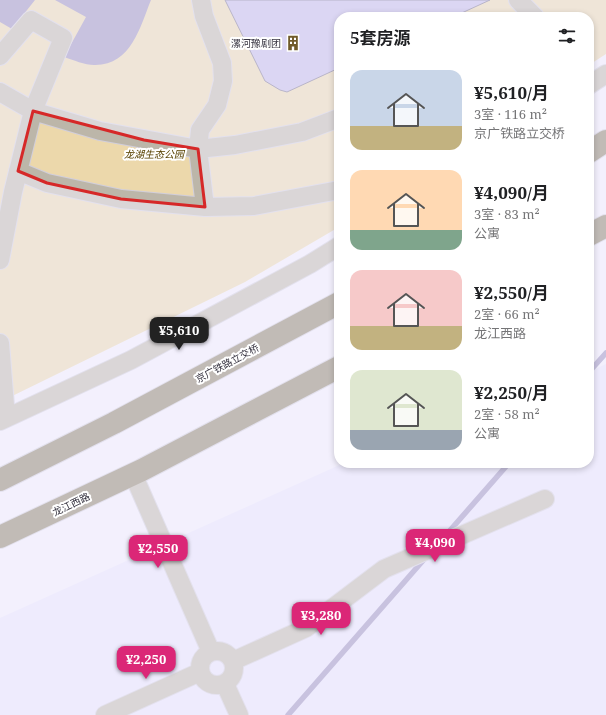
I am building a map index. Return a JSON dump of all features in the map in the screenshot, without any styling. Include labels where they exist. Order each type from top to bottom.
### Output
[{"type":"highway","points":[[594,149],[606,141]]},
{"type":"highway","points":[[594,232],[606,226]]},
{"type":"highway","name":"京广铁路立交桥","points":[[6,476],[114,423],[334,306]]},
{"type":"highway","points":[[138,472],[334,370]]},
{"type":"highway","name":"龙江西路","points":[[0,537],[138,472]]},
{"type":"street","points":[[201,0],[204,16],[222,63],[223,81],[217,105],[200,130],[198,149],[205,207]]},
{"type":"street","points":[[0,56],[31,20],[63,38],[33,111],[18,170],[6,189],[0,260]]},
{"type":"street","points":[[594,82],[606,74]]},
{"type":"street","points":[[0,92],[33,111],[100,131],[198,149],[302,132],[334,120]]},
{"type":"street","points":[[18,170],[47,183],[122,199],[205,207],[254,206],[334,191]]},
{"type":"street","points":[[0,343],[3,419],[131,360],[310,264],[334,249]]},
{"type":"street","points":[[138,472],[211,652]]},
{"type":"street","points":[[233,661],[306,628],[384,569],[545,499]]},
{"type":"street","points":[[0,547],[36,521]]},
{"type":"street","points":[[221,651],[233,661],[234,671],[232,676],[225,684],[214,686],[209,684],[205,681],[200,672],[200,662],[206,654],[211,652],[221,651]]},
{"type":"street","points":[[105,715],[200,672]]},
{"type":"street","points":[[225,684],[239,715]]},
{"type":"highlighted area","points":[[33,111],[144,140],[198,149],[205,207],[121,199],[47,183],[18,171]]},
{"type":"shaded area","points":[[0,0],[35,0],[12,29],[0,22]]},
{"type":"shaded area","points":[[55,0],[151,0],[138,33],[125,52],[117,59],[107,64],[90,65],[64,57],[86,17]]},
{"type":"shaded area","points":[[606,364],[606,715],[0,715],[0,618],[334,468],[594,468],[594,370]]},
{"type":"green space","name":"龙湖生态公园","points":[[0,0],[606,0],[606,54],[594,62],[594,12],[334,12],[334,230],[245,282],[0,402]]},
{"type":"building","name":"漯河豫剧团","points":[[225,0],[490,0],[464,12],[334,12],[334,70],[287,92],[280,90],[265,81]]},
{"type":"waterway","points":[[594,366],[606,353]]},
{"type":"waterway","points":[[446,535],[505,468]]},
{"type":"waterway","points":[[288,715],[427,556]]},
{"type":"place","name":"漯河豫剧团","points":[[293,43]]}]
